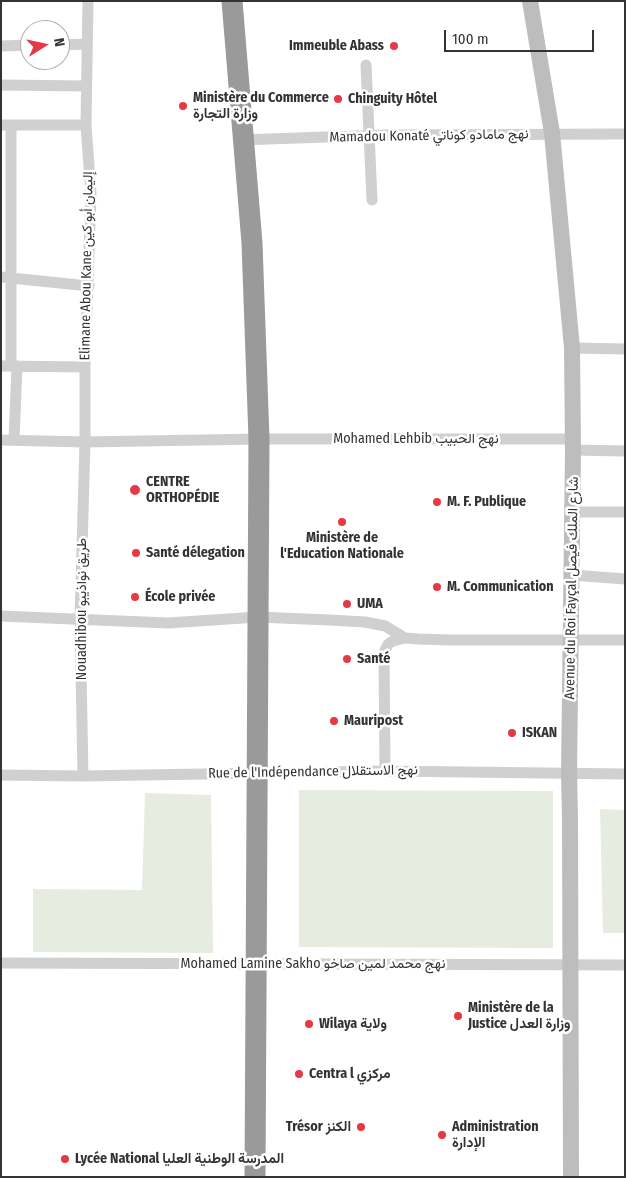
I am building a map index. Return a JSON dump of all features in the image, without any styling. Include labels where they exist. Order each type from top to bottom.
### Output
[{"type":"highway","points":[[222,1],[254,272],[249,963],[242,1177]]},
{"type":"highway","points":[[232,1],[239,140]]},
{"type":"highway","points":[[249,963],[255,1177]]},
{"type":"street","name":"Elimane Abou Kane إليمان أبو كين","points":[[85,442],[85,367],[91,194],[86,124],[88,1]]},
{"type":"street","name":"Avenue du Roi Fayçal شارع الملك فيصل","points":[[530,1],[552,133],[572,348],[573,512],[569,773],[571,1177]]},
{"type":"street","points":[[70,45],[87,44]]},
{"type":"street","points":[[1,46],[20,45]]},
{"type":"street","points":[[366,65],[372,200]]},
{"type":"street","points":[[1,85],[86,86]]},
{"type":"street","points":[[14,440],[6,277],[6,125],[86,124]]},
{"type":"street","name":"Mamadou Konaté نهج مامادو كوناتي","points":[[239,140],[552,133],[625,134]]},
{"type":"street","points":[[6,277],[89,286]]},
{"type":"street","points":[[572,348],[625,349]]},
{"type":"street","points":[[10,366],[85,367]]},
{"type":"street","name":"Mohamed Lehbib نهج الحبيب","points":[[1,440],[85,442],[252,439],[573,445],[625,451]]},
{"type":"street","name":"Nouadhibou طريق نواذيبو","points":[[83,776],[80,619],[85,442]]},
{"type":"street","points":[[573,512],[625,512]]},
{"type":"street","points":[[572,575],[625,579]]},
{"type":"street","points":[[1,616],[168,623],[251,618],[365,622],[385,626],[405,638]]},
{"type":"street","points":[[385,771],[384,654],[386,646],[390,642],[405,638],[448,640],[625,640]]},
{"type":"street","name":"Rue de l'Indépendance نهج الاستقلال","points":[[1,775],[83,776],[385,771],[625,774]]},
{"type":"street","name":"Mohamed Lamine Sakho نهج محمد لمين صاخو","points":[[1,963],[625,965]]},
{"type":"shaded area","points":[[299,790],[553,791],[553,948],[299,947]]},
{"type":"shaded area","points":[[145,793],[211,795],[213,953],[33,952],[33,889],[142,890]]},
{"type":"shaded area","points":[[600,809],[625,810],[625,933],[603,933]]},
{"type":"place","name":"Immeuble Abass","points":[[394,46]]},
{"type":"place","name":"Chinguity Hôtel","points":[[338,99]]},
{"type":"place","name":"Ministère du Commerce وزارة التجارة","points":[[183,106]]},
{"type":"place","name":"CENTRE ORTHOPÉDIE","points":[[135,490]]},
{"type":"place","name":"M. F. Publique","points":[[437,502]]},
{"type":"place","name":"Ministère de l'Education Nationale","points":[[342,522]]},
{"type":"place","name":"Santé délegation","points":[[136,553]]},
{"type":"place","name":"M. Communication","points":[[437,587]]},
{"type":"place","name":"École privée","points":[[135,597]]},
{"type":"place","name":"UMA","points":[[347,604]]},
{"type":"place","name":"Santé","points":[[347,659]]},
{"type":"place","name":"Mauripost","points":[[334,721]]},
{"type":"place","name":"ISKAN","points":[[512,733]]},
{"type":"place","name":"Ministère de la Justice وزارة العدل","points":[[458,1016]]},
{"type":"place","name":"Wilaya ولاية","points":[[309,1024]]},
{"type":"place","name":"Centra l مركزي","points":[[299,1074]]},
{"type":"place","name":"Trésor الكنز","points":[[361,1127]]},
{"type":"place","name":"Administration الإدارة","points":[[442,1135]]},
{"type":"place","name":"Lycée National المدرسة الوطنية العليا","points":[[65,1159]]}]
